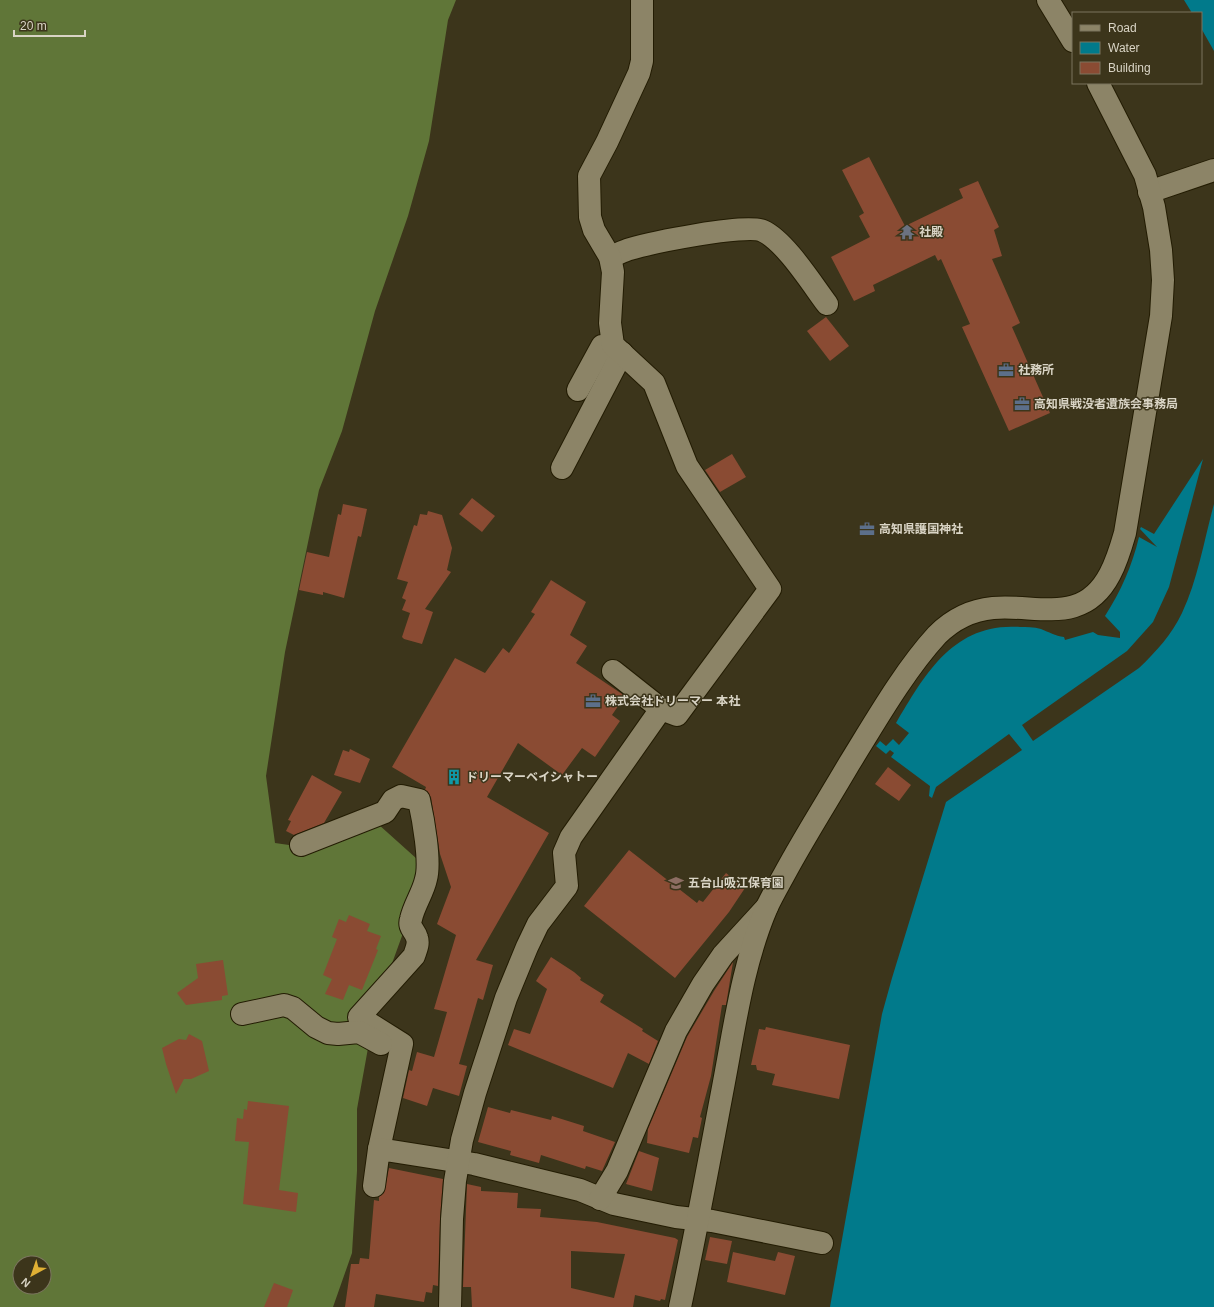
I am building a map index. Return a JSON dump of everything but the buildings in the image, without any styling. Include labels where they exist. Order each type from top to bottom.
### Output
[{"type":"street","points":[[562,468],[617,349],[610,323],[613,272],[610,257],[594,230],[590,217],[589,176],[607,142],[642,62],[642,0]]},
{"type":"street","points":[[1048,0],[1072,39]]},
{"type":"street","points":[[680,1307],[746,970],[766,907],[791,862],[872,726],[911,669],[937,635],[950,624],[978,611],[994,608],[1046,611],[1076,606],[1087,600],[1099,590],[1110,575],[1125,533],[1161,316],[1164,280],[1162,250],[1154,207],[1145,175],[1099,84]]},
{"type":"street","points":[[1149,192],[1214,170]]},
{"type":"street","points":[[610,257],[629,249],[704,234],[735,229],[762,230],[780,244],[827,304]]},
{"type":"street","points":[[578,390],[602,346],[617,349],[654,383],[687,466],[770,589],[677,715],[661,709],[613,671]]},
{"type":"street","points":[[450,1307],[452,1219],[458,1161],[475,1093],[517,968],[538,924],[567,886],[564,853],[571,837],[661,709]]},
{"type":"street","points":[[301,845],[385,812],[393,800],[401,796],[419,800],[425,828],[424,840],[428,870],[410,920],[411,930],[417,938],[418,944],[414,956],[359,1017],[402,1044],[379,1149],[374,1186]]},
{"type":"street","points":[[600,1199],[617,1171],[676,1031],[687,1010],[723,955],[766,907]]},
{"type":"street","points":[[242,1014],[284,1005],[293,1008],[316,1027],[328,1033],[338,1034],[358,1032],[400,1054]]},
{"type":"street","points":[[379,1149],[458,1161],[580,1190],[614,1204],[676,1217],[822,1243]]},
{"type":"green space","points":[[0,0],[456,0],[448,20],[429,141],[408,216],[375,311],[342,431],[319,490],[285,652],[266,776],[275,843],[317,849],[378,824],[417,859],[423,878],[386,980],[370,1037],[357,1109],[357,1171],[352,1253],[333,1307],[0,1307]]},
{"type":"water","points":[[1184,0],[1214,0],[1214,51],[1202,30],[1202,12],[1191,12]]},
{"type":"water","points":[[1203,459],[1169,587],[1153,622],[1127,651],[1022,725],[1033,741],[1139,668],[1157,649],[1173,628],[1188,600],[1197,573],[1214,504],[1214,1307],[830,1307],[882,1014],[946,802],[1022,750],[1009,734],[936,787],[932,798],[929,796],[930,786],[891,757],[894,753],[890,750],[886,754],[876,746],[880,741],[886,746],[893,739],[899,745],[909,733],[896,723],[918,687],[944,655],[959,642],[977,633],[997,628],[1027,627],[1041,629],[1064,637],[1065,640],[1093,632],[1098,635],[1120,638],[1120,632],[1105,616],[1125,578],[1139,537],[1157,547],[1140,529],[1141,527],[1154,534]]},
{"type":"place","name":"社殿","points":[[907,232]]},
{"type":"place","name":"社務所","points":[[1006,370]]},
{"type":"place","name":"高知県戦没者遺族会事務局","points":[[1022,404]]},
{"type":"place","name":"高知県護国神社","points":[[867,529]]},
{"type":"place","name":"株式会社ドリーマー 本社","points":[[593,701]]},
{"type":"place","name":"ドリーマーベイシャトー","points":[[454,777]]},
{"type":"place","name":"五台山吸江保育園","points":[[676,883]]}]
